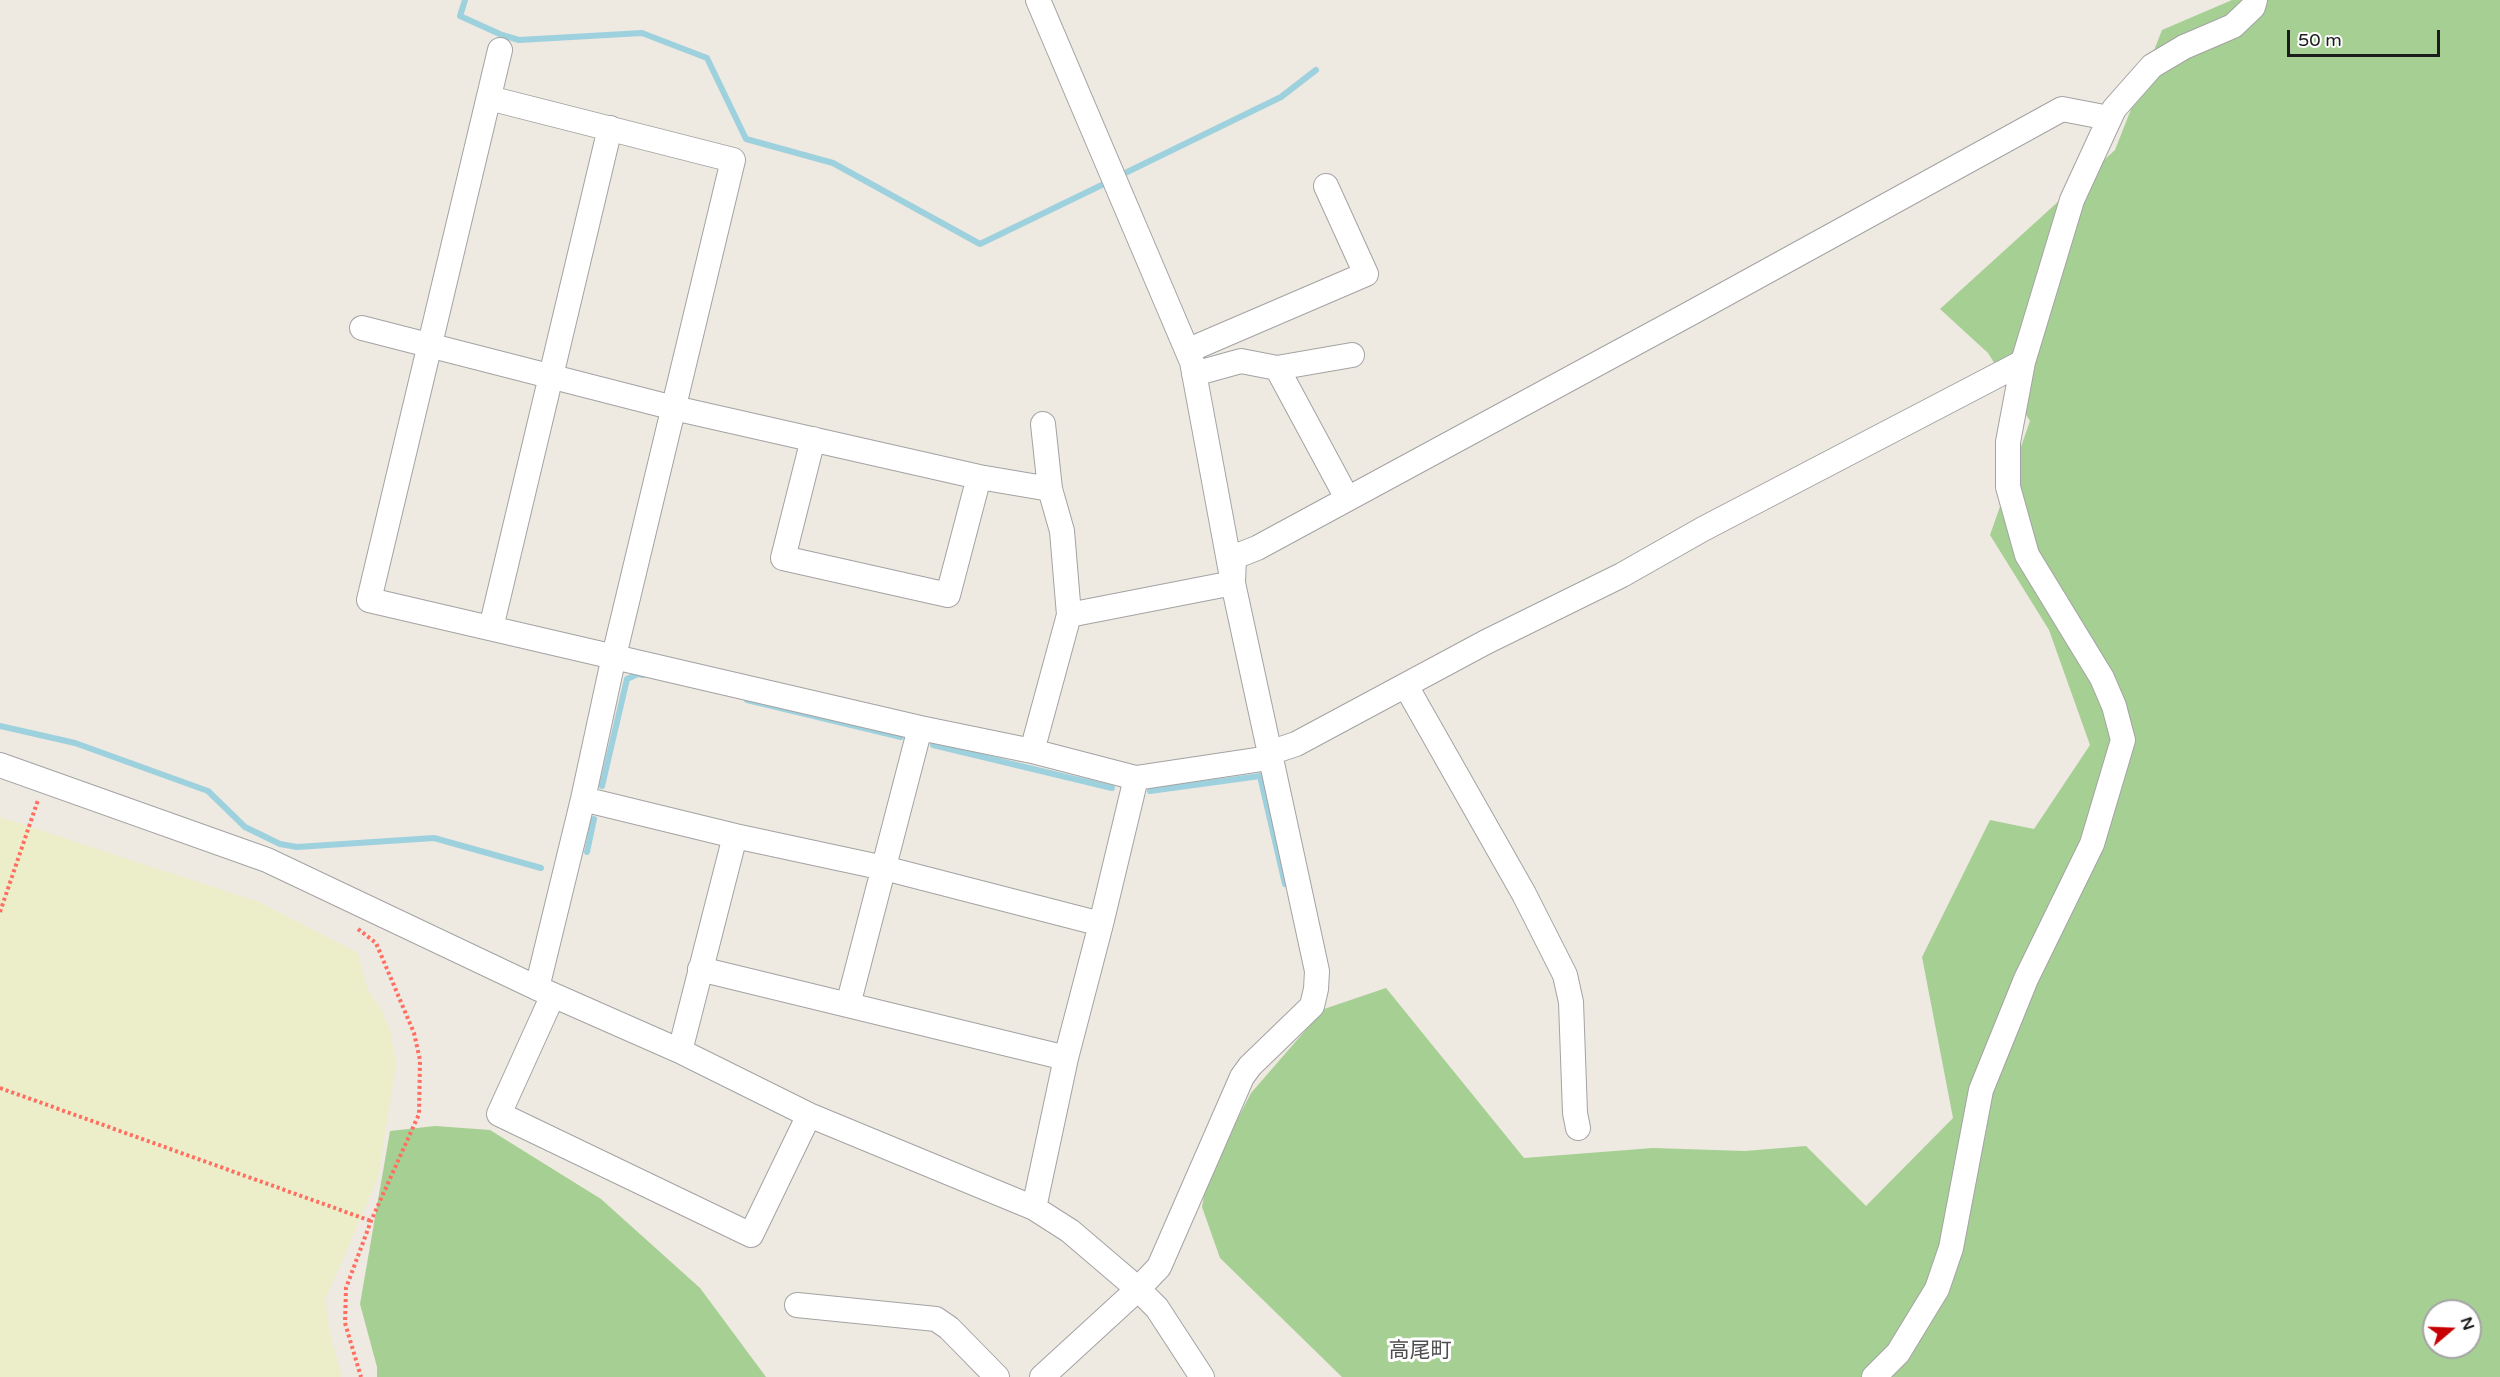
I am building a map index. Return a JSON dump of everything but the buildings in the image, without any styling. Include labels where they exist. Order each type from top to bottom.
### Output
[{"type":"street","points":[[1038,0],[1188,350],[1269,758],[1317,971],[1312,1006],[1242,1077],[1159,1267],[1042,1377]]},
{"type":"street","points":[[1874,1377],[1898,1353],[1937,1289],[1951,1248],[1981,1090],[2026,980],[2092,844],[2123,740],[2114,706],[2102,678],[2027,555],[2008,487],[2008,442],[2023,362],[2072,200],[2114,109],[2152,66],[2184,47],[2233,26],[2253,7],[2255,0]]},
{"type":"street","points":[[500,50],[369,600],[920,728],[1032,751],[1136,778],[1269,758],[1278,750],[1296,744],[1486,642],[1622,575],[1703,529],[2023,362]]},
{"type":"street","points":[[489,98],[733,160],[614,656],[545,992],[499,1114],[751,1235],[809,1115]]},
{"type":"street","points":[[1233,583],[1234,557],[1257,548],[1945,175],[2062,109],[2109,118]]},
{"type":"street","points":[[491,628],[610,128]]},
{"type":"street","points":[[1188,350],[1366,274],[1326,186]]},
{"type":"street","points":[[362,328],[674,408],[979,477],[1050,489]]},
{"type":"street","points":[[1194,374],[1241,361],[1277,368],[1352,355]]},
{"type":"street","points":[[1277,368],[1347,498]]},
{"type":"street","points":[[1032,751],[1069,615],[1062,531],[1050,489],[1042,424]]},
{"type":"street","points":[[813,439],[783,558],[948,595],[979,477]]},
{"type":"street","points":[[1069,615],[1233,583]]},
{"type":"street","points":[[1406,686],[1524,894],[1565,975],[1571,1002],[1575,1113],[1578,1128]]},
{"type":"street","points":[[848,1005],[920,728]]},
{"type":"street","points":[[0,765],[267,860],[545,992],[680,1051],[809,1115],[1034,1208],[1070,1231],[1157,1308],[1202,1377]]},
{"type":"street","points":[[1034,1208],[1066,1058],[1136,778]]},
{"type":"street","points":[[583,799],[735,836],[884,868],[1101,924]]},
{"type":"street","points":[[680,1051],[735,836]]},
{"type":"street","points":[[700,969],[1066,1058]]},
{"type":"street","points":[[796,1305],[936,1319],[949,1328],[997,1377]]},
{"type":"path","points":[[0,912],[45,780]]},
{"type":"path","points":[[349,922],[376,943],[414,1033],[420,1060],[420,1114],[371,1221],[346,1288],[345,1323],[361,1377]]},
{"type":"path","points":[[0,1088],[371,1221]]},
{"type":"green space","points":[[2232,0],[2500,0],[2500,1377],[1342,1377],[1220,1258],[1202,1207],[1207,1178],[1251,1093],[1324,1009],[1386,988],[1524,1158],[1653,1148],[1745,1151],[1806,1146],[1866,1206],[1953,1118],[1922,957],[1990,820],[2034,829],[2090,745],[2049,630],[1990,535],[2030,421],[1988,353],[1940,309],[2115,150],[2162,30]]},
{"type":"green space","points":[[0,817],[259,902],[358,953],[368,991],[381,1009],[390,1031],[396,1064],[378,1178],[325,1300],[329,1329],[342,1377],[0,1377]]},
{"type":"green space","points":[[435,1126],[490,1130],[601,1199],[700,1288],[766,1377],[377,1377],[377,1367],[360,1304],[390,1131]]},
{"type":"waterway","points":[[465,0],[460,16],[519,40],[642,33],[707,58],[746,139],[833,163],[980,244],[1110,181]]},
{"type":"waterway","points":[[1119,176],[1281,97],[1316,70]]},
{"type":"waterway","points":[[602,786],[627,679],[638,674],[643,675]]},
{"type":"waterway","points":[[747,700],[901,737]]},
{"type":"waterway","points":[[0,726],[75,743],[208,791],[245,827],[280,844],[297,847],[434,838],[541,868]]},
{"type":"waterway","points":[[933,745],[1112,788]]},
{"type":"waterway","points":[[1150,791],[1260,776],[1285,884]]},
{"type":"waterway","points":[[587,852],[594,819]]},
{"type":"district","name":"高尾町","points":[[1420,1351]]}]
